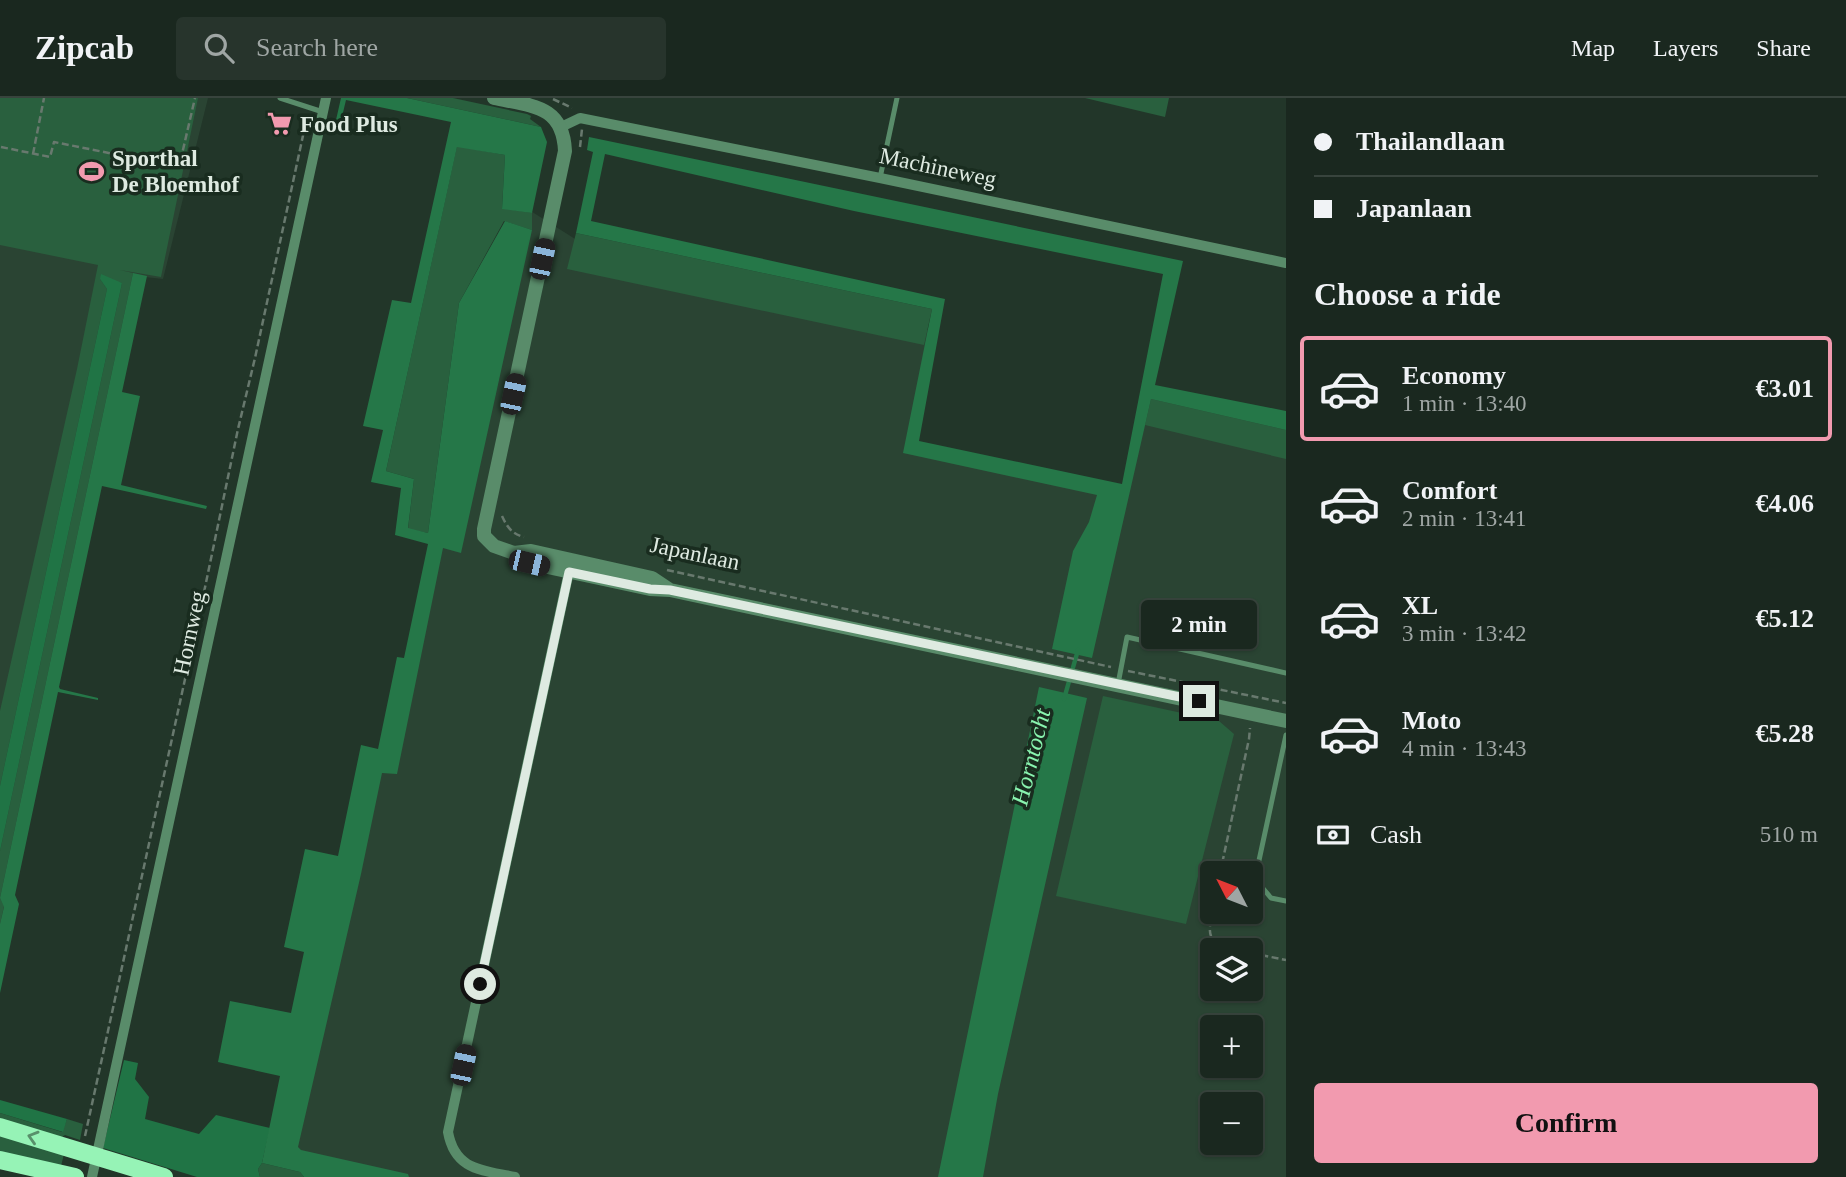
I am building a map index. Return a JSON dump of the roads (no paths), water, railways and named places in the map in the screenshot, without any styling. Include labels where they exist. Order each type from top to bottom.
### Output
[{"type":"highway","points":[[0,1126],[164,1177]]},
{"type":"highway","points":[[0,1160],[68,1175]]},
{"type":"street","name":"Hornweg","points":[[92,1177],[326,98]]},
{"type":"street","points":[[494,98],[537,107],[556,119],[561,127]]},
{"type":"street","name":"Machineweg","points":[[561,127],[580,118],[1286,262]]},
{"type":"street","name":"Japanlaan","points":[[561,127],[565,151],[484,529],[487,541],[529,563],[570,566],[650,589],[670,590],[1286,721]]},
{"type":"street","points":[[514,1177],[474,1168],[465,1163],[452,1149],[448,1132],[570,566]]},
{"type":"lane","points":[[280,98],[323,112]]},
{"type":"lane","points":[[880,178],[897,98]]},
{"type":"lane","points":[[1118,684],[1127,638],[1286,673]]},
{"type":"lane","points":[[1286,735],[1255,879],[1271,898],[1286,901]]},
{"type":"water","points":[[341,98],[407,98],[541,127],[547,142],[532,213],[502,209],[505,155],[457,147],[386,471],[414,479],[408,528],[428,533],[459,303],[505,221],[532,230],[461,553],[443,548],[397,774],[382,773],[298,1147],[301,1150],[408,1174],[409,1177],[304,1177],[300,1172],[262,1163],[280,1076],[218,1062],[230,1001],[291,1013],[304,952],[284,947],[305,849],[338,856],[361,745],[378,749],[397,657],[404,658],[428,544],[395,535],[401,488],[371,482],[383,430],[363,426],[392,300],[411,303],[451,122],[346,100],[341,121],[336,120]]},
{"type":"water","points":[[589,137],[1183,261],[1155,385],[1286,411],[1286,430],[1151,399],[1092,658],[1052,649],[1073,551],[1089,522],[1097,495],[903,453],[932,309],[576,233],[593,152],[587,150]],"holes":[[[605,154],[854,211],[1163,274],[1122,484],[919,441],[945,299],[591,221]]]},
{"type":"water","points":[[133,273],[147,276],[122,392],[140,396],[121,485],[207,506],[206,509],[102,486],[59,687],[98,700],[58,692],[15,895],[19,904],[0,993],[0,924],[4,907],[0,898]]},
{"type":"water","points":[[1039,687],[1087,698],[998,1094],[983,1177],[938,1177]]},
{"type":"waterway","name":"Horntocht","points":[[1064,699],[1078,650]]},
{"type":"place","name":"Food Plus","points":[[280,124]]},
{"type":"place","name":"Sporthal De Bloemhof","points":[[92,171]]}]
